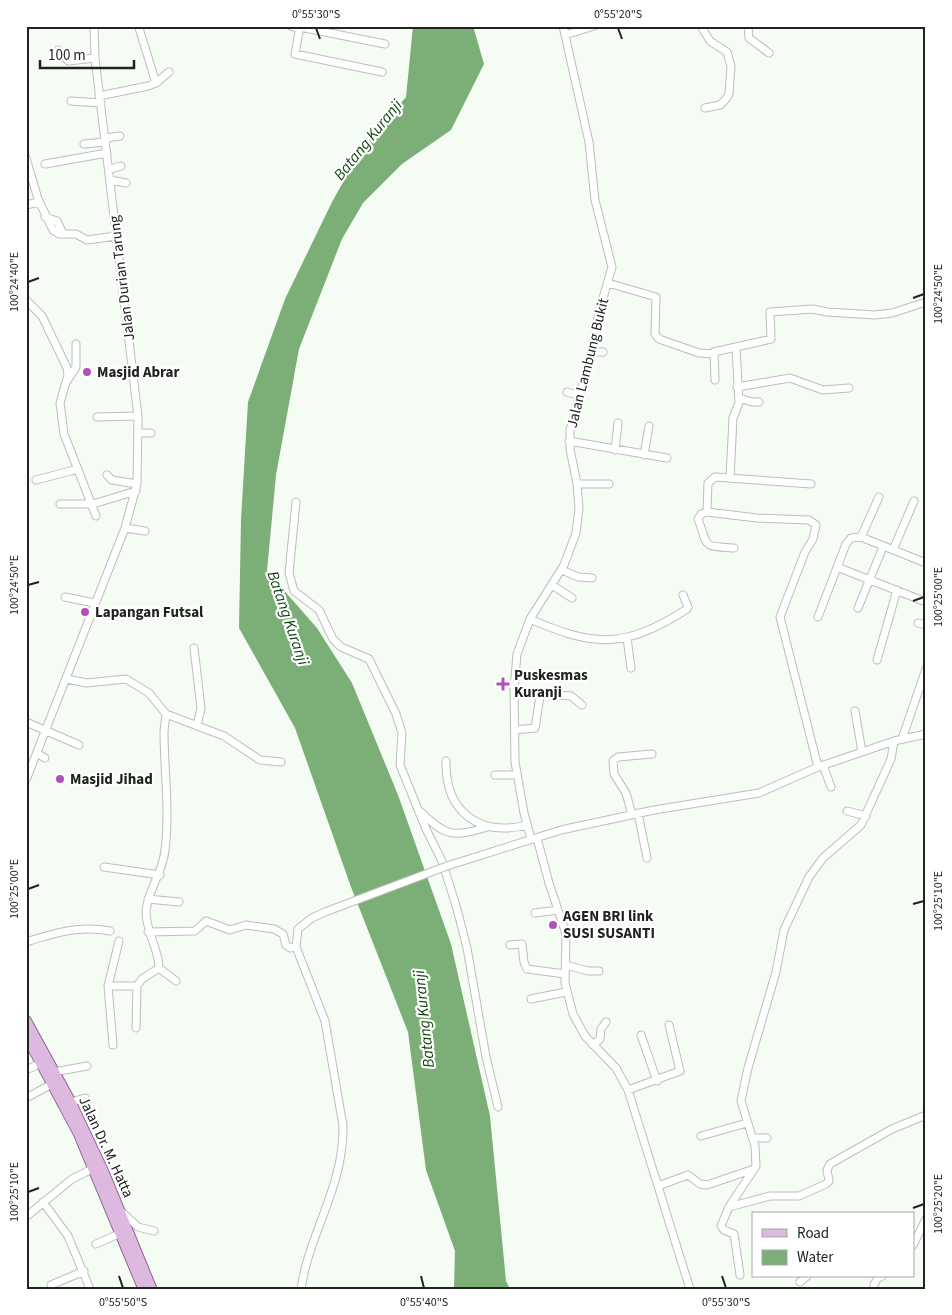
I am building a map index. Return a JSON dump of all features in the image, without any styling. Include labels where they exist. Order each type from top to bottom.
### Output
[{"type":"main road","name":"Jalan Dr. M. Hatta","points":[[26,1020],[54,1072],[120,1210],[152,1289]]},
{"type":"main road","name":"Jalan Dr. M. Hatta","points":[[26,1036],[52,1084],[68,1102],[144,1289]]},
{"type":"street","name":"Jalan Durian Tarung","points":[[26,780],[38,754],[94,602],[125,528],[137,488],[138,416],[116,236],[110,169],[95,58],[94,26]]},
{"type":"street","points":[[290,26],[385,44]]},
{"type":"street","name":"Jalan Lambung Bukit","points":[[563,26],[589,142],[595,200],[612,267],[599,312],[592,352],[578,395],[570,441],[578,484],[578,520],[573,544],[562,570],[530,619],[517,654],[514,730],[517,775],[527,825],[534,839],[558,910],[567,944],[566,992],[578,1025],[593,1045],[616,1068],[628,1090],[690,1289]]},
{"type":"street","points":[[565,35],[594,26]]},
{"type":"street","points":[[701,26],[710,41],[727,52],[731,66],[726,99],[720,105],[705,108]]},
{"type":"street","points":[[748,26],[749,38],[768,53]]},
{"type":"street","points":[[300,27],[295,54],[382,72]]},
{"type":"street","points":[[139,28],[156,83]]},
{"type":"street","points":[[58,50],[69,62],[95,58]]},
{"type":"street","points":[[71,102],[100,100],[156,83],[169,72]]},
{"type":"street","points":[[84,144],[120,136]]},
{"type":"street","points":[[45,164],[107,153]]},
{"type":"street","points":[[26,158],[45,217],[57,221],[63,234],[76,234],[86,240],[116,236]]},
{"type":"street","points":[[110,169],[121,166]]},
{"type":"street","points":[[110,180],[126,183]]},
{"type":"street","points":[[26,205],[40,202]]},
{"type":"street","points":[[608,284],[656,297],[655,334],[659,339],[699,353],[714,354],[771,339],[770,312],[772,310],[813,309],[827,312],[875,315],[901,311],[926,302]]},
{"type":"street","points":[[26,300],[42,316],[63,359],[68,375],[63,387],[60,403],[64,434],[93,504],[96,516]]},
{"type":"street","points":[[63,387],[76,368],[76,344]]},
{"type":"street","points":[[730,478],[733,418],[738,408],[739,398],[736,347]]},
{"type":"street","points":[[592,352],[603,352]]},
{"type":"street","points":[[714,354],[715,380]]},
{"type":"street","points":[[737,387],[790,378],[823,390],[849,388]]},
{"type":"street","points":[[567,392],[578,395]]},
{"type":"street","points":[[739,398],[759,402]]},
{"type":"street","points":[[97,417],[138,416]]},
{"type":"street","points":[[614,450],[618,423]]},
{"type":"street","points":[[644,455],[649,426]]},
{"type":"street","points":[[139,433],[151,433]]},
{"type":"street","points":[[570,441],[667,458]]},
{"type":"street","points":[[36,480],[78,469]]},
{"type":"street","points":[[107,475],[112,480],[137,488]]},
{"type":"street","points":[[708,512],[709,480],[715,477],[811,484]]},
{"type":"street","points":[[578,484],[609,484]]},
{"type":"street","points":[[60,504],[93,504],[137,488]]},
{"type":"street","points":[[860,537],[879,497]]},
{"type":"street","points":[[892,550],[914,501]]},
{"type":"street","points":[[296,502],[289,573],[294,591],[319,610],[333,639],[341,647],[369,659],[396,714],[402,732],[400,764],[442,861],[457,909],[467,948],[486,1057],[498,1107]]},
{"type":"street","points":[[734,548],[710,547],[706,544],[698,519],[701,514],[708,512],[757,518],[809,520],[816,523],[817,528],[813,539],[805,552],[780,617],[820,766],[831,787]]},
{"type":"street","points":[[125,528],[145,531]]},
{"type":"street","points":[[818,616],[848,540],[860,537],[926,563]]},
{"type":"street","points":[[858,608],[883,547]]},
{"type":"street","points":[[837,567],[926,602]]},
{"type":"street","points":[[562,570],[578,577],[592,578]]},
{"type":"street","points":[[552,585],[572,598]]},
{"type":"street","points":[[876,660],[897,590]]},
{"type":"street","points":[[530,619],[562,633],[597,641],[627,638],[657,628],[687,609],[688,607],[683,595]]},
{"type":"street","points":[[65,597],[94,602]]},
{"type":"street","points":[[627,638],[631,668]]},
{"type":"street","points":[[194,648],[201,708],[197,726]]},
{"type":"street","points":[[740,1275],[734,1234],[724,1230],[721,1226],[729,1207],[754,1170],[757,1156],[741,1101],[776,972],[784,930],[805,885],[823,858],[855,832],[866,816],[891,759],[926,668]]},
{"type":"street","points":[[66,679],[87,683],[126,679],[149,694],[166,714],[224,736],[260,760],[281,762]]},
{"type":"street","points":[[514,730],[535,728],[540,696],[544,694],[571,696],[582,705]]},
{"type":"street","points":[[855,711],[862,752]]},
{"type":"street","points":[[166,714],[164,739],[166,840],[160,875],[148,899],[148,932],[159,968],[176,981]]},
{"type":"street","points":[[26,722],[79,744]]},
{"type":"street","points":[[301,1289],[337,1177],[343,1143],[343,1126],[325,1021],[296,947],[298,929],[312,918],[325,912],[446,866],[534,839],[635,814],[759,794],[820,766],[898,740],[926,734]]},
{"type":"street","points":[[38,754],[45,758]]},
{"type":"street","points":[[647,858],[635,814],[626,793],[614,774],[613,761],[618,757],[652,754]]},
{"type":"street","points":[[446,761],[446,780],[454,798],[462,812],[473,821],[487,827],[512,829],[527,825]]},
{"type":"street","points":[[495,775],[517,775]]},
{"type":"street","points":[[418,809],[434,825],[450,834],[462,835],[487,827]]},
{"type":"street","points":[[847,811],[866,816]]},
{"type":"street","points":[[104,867],[160,875]]},
{"type":"street","points":[[148,899],[179,902]]},
{"type":"street","points":[[535,913],[558,910]]},
{"type":"street","points":[[148,932],[195,931],[206,921],[230,930],[242,928],[246,925],[274,930],[283,934],[286,945],[290,948],[296,947]]},
{"type":"street","points":[[26,942],[70,929],[96,928],[110,931]]},
{"type":"street","points":[[113,1046],[108,986],[119,941]]},
{"type":"street","points":[[510,945],[522,944],[524,962],[527,969],[565,974]]},
{"type":"street","points":[[566,965],[588,972],[599,971]]},
{"type":"street","points":[[136,1028],[137,986],[142,979],[159,968]]},
{"type":"street","points":[[108,986],[137,986]]},
{"type":"street","points":[[531,999],[566,992]]},
{"type":"street","points":[[593,1045],[600,1039],[601,1029],[606,1022]]},
{"type":"street","points":[[628,1090],[678,1074],[680,1070],[669,1025]]},
{"type":"street","points":[[641,1035],[657,1081]]},
{"type":"street","points":[[26,1070],[41,1064]]},
{"type":"street","points":[[54,1072],[87,1066]]},
{"type":"street","points":[[26,1098],[52,1084]]},
{"type":"street","points":[[68,1102],[85,1098]]},
{"type":"street","points":[[729,1207],[770,1196],[799,1196],[826,1184],[829,1181],[827,1170],[830,1164],[892,1129],[926,1115]]},
{"type":"street","points":[[701,1136],[747,1122]]},
{"type":"street","points":[[753,1138],[767,1138]]},
{"type":"street","points":[[27,1216],[72,1179],[94,1168]]},
{"type":"street","points":[[658,1186],[684,1176],[707,1185],[754,1170]]},
{"type":"street","points":[[43,1202],[68,1236],[90,1289]]},
{"type":"street","points":[[120,1210],[138,1227],[154,1231]]},
{"type":"street","points":[[914,1243],[926,1219]]},
{"type":"street","points":[[96,1244],[121,1233]]},
{"type":"street","points":[[51,1285],[84,1271]]},
{"type":"street","points":[[800,1282],[805,1278]]},
{"type":"street","points":[[874,1286],[879,1278]]},
{"type":"water","name":"Batang Kuranji","points":[[413,26],[473,26],[484,64],[451,130],[402,164],[363,203],[342,239],[299,349],[276,475],[267,571],[317,628],[352,683],[398,795],[451,944],[490,1116],[506,1281],[510,1289],[454,1289],[455,1251],[426,1170],[408,1032],[351,887],[295,728],[239,628],[241,520],[248,402],[285,299],[332,202],[361,150],[406,97]]},
{"type":"place","name":"Masjid Abrar","points":[[87,372]]},
{"type":"place","name":"Lapangan Futsal","points":[[85,612]]},
{"type":"place","name":"Puskesmas Kuranji","points":[[503,684]]},
{"type":"place","name":"Masjid Jihad","points":[[60,779]]},
{"type":"place","name":"AGEN BRI link SUSI SUSANTI","points":[[553,925]]}]
